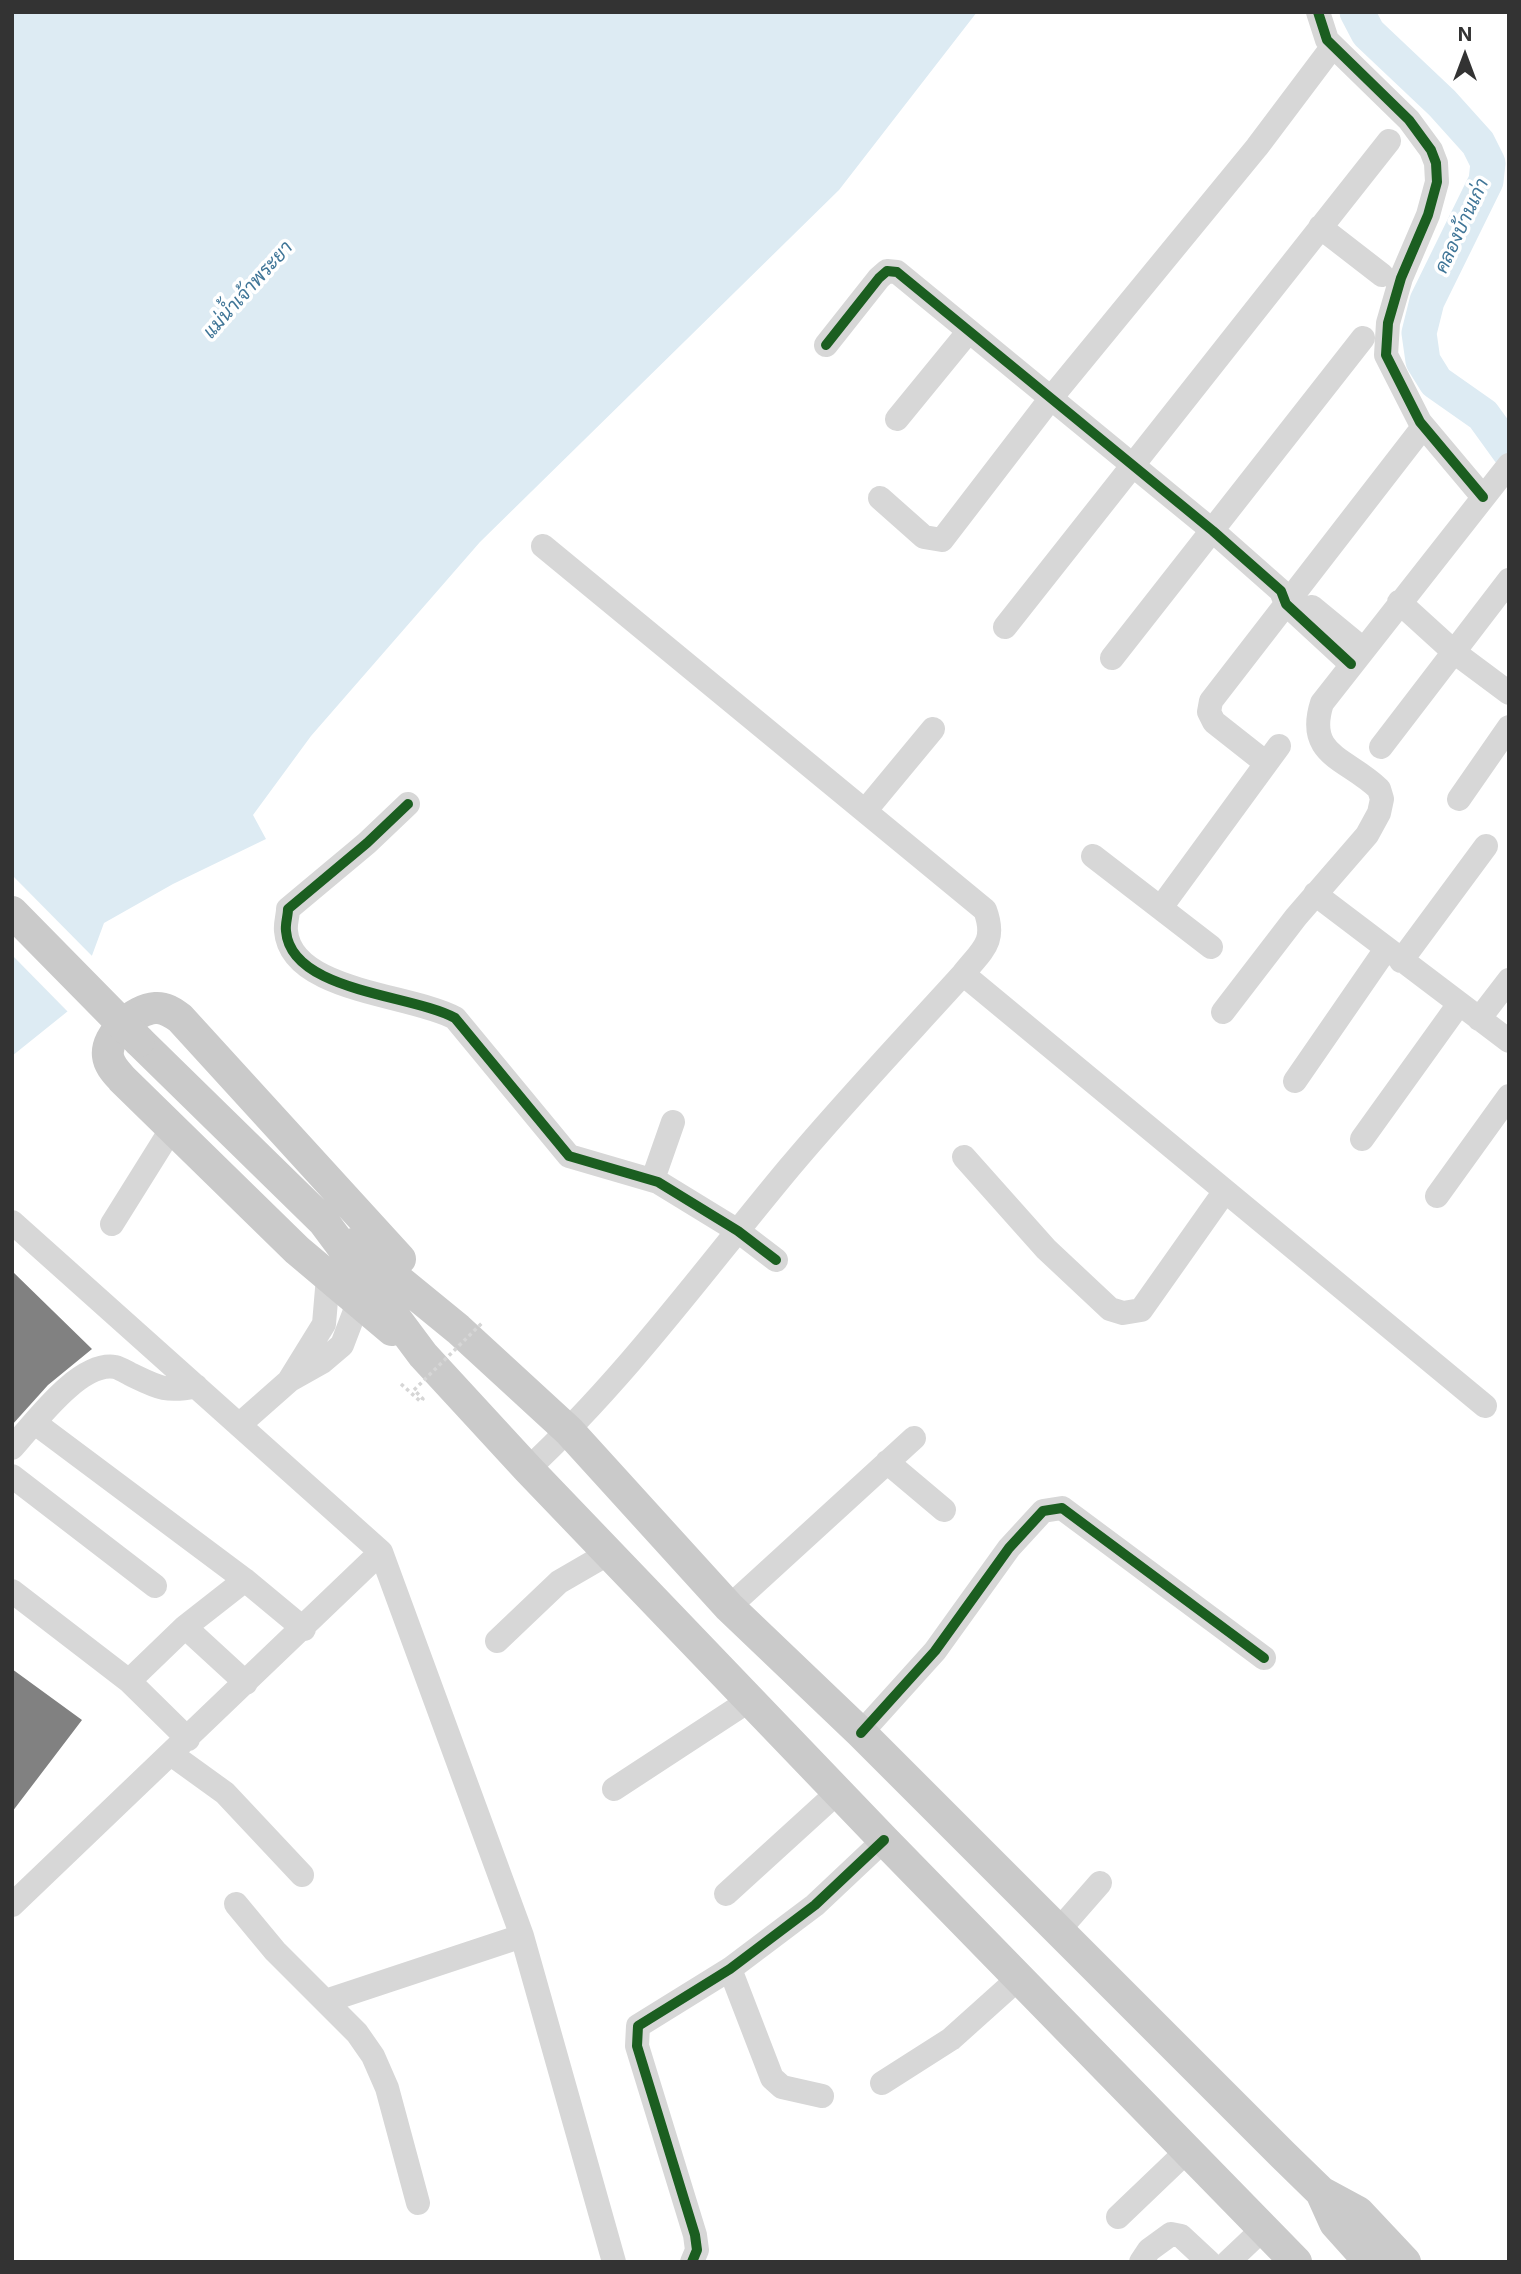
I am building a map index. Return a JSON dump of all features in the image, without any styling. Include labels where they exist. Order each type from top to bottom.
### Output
[{"type":"main road","points":[[12,912],[323,1222],[423,1355],[528,1469],[884,1840],[1264,2228],[1289,2259]]},
{"type":"main road","points":[[423,1355],[358,1303],[249,1205],[122,1079],[110,1065],[107,1054],[115,1032],[151,1008],[160,1008],[180,1018],[417,1277],[470,1326],[729,1607],[861,1733],[1321,2192],[1358,2212],[1405,2262]]},
{"type":"main road","points":[[323,1222],[470,1326]]},
{"type":"main road","points":[[1321,2192],[1335,2223],[1370,2262]]},
{"type":"street","points":[[1318,12],[1327,40],[1409,120],[1436,163],[1437,182],[1428,215],[1401,278],[1388,323],[1386,355],[1423,427],[1486,493]]},
{"type":"street","points":[[880,498],[925,537],[942,540],[1051,398],[1257,147],[1334,47]]},
{"type":"street","points":[[1005,627],[1131,464],[1389,141]]},
{"type":"street","points":[[1320,228],[1382,275]]},
{"type":"street","points":[[826,345],[887,271],[897,272],[1213,531],[1357,657]]},
{"type":"street","points":[[897,419],[969,331]]},
{"type":"street","points":[[1112,658],[1363,338]]},
{"type":"street","points":[[1162,906],[1273,754],[1214,722],[1209,712],[1211,701],[1287,596],[1423,427]]},
{"type":"street","points":[[1223,1012],[1315,894],[1367,835],[1379,813],[1382,800],[1379,789],[1320,743],[1315,726],[1322,703],[1509,465]]},
{"type":"street","points":[[528,1469],[569,1431],[648,1345],[791,1166],[963,974],[989,941],[990,925],[985,910],[543,546]]},
{"type":"street","points":[[1381,747],[1509,580]]},
{"type":"street","points":[[1399,602],[1454,652],[1509,693]]},
{"type":"street","points":[[1458,799],[1509,727]]},
{"type":"street","points":[[865,811],[933,730]]},
{"type":"street","points":[[408,804],[367,843],[288,909],[286,931],[292,950],[314,973],[350,987],[437,1008],[455,1018],[569,1156],[653,1180],[738,1231],[776,1260]]},
{"type":"street","points":[[1295,1081],[1394,955],[1486,846]]},
{"type":"street","points":[[1093,856],[1162,906],[1211,947]]},
{"type":"street","points":[[1315,894],[1509,1041]]},
{"type":"street","points":[[963,974],[1485,1406]]},
{"type":"street","points":[[1479,1019],[1509,980]]},
{"type":"street","points":[[1362,1139],[1459,1004]]},
{"type":"street","points":[[1437,1196],[1509,1096]]},
{"type":"street","points":[[653,1180],[673,1122]]},
{"type":"street","points":[[112,1224],[172,1128]]},
{"type":"street","points":[[964,1157],[1045,1250],[1110,1309],[1123,1313],[1141,1310],[1225,1191]]},
{"type":"street","points":[[12,1222],[381,1552],[522,1936],[614,2262]]},
{"type":"street","points":[[290,1380],[324,1324],[328,1277]]},
{"type":"street","points":[[239,1425],[290,1380],[322,1362],[342,1345],[358,1303]]},
{"type":"street","points":[[12,1448],[71,1385],[98,1369],[116,1367],[160,1389],[175,1391],[196,1386]]},
{"type":"street","points":[[35,1423],[245,1580],[304,1629]]},
{"type":"street","points":[[729,1607],[914,1438]]},
{"type":"street","points":[[887,1462],[944,1510]]},
{"type":"street","points":[[12,1476],[155,1586]]},
{"type":"street","points":[[861,1733],[935,1651],[1009,1548],[1043,1511],[1054,1507],[1062,1508],[1264,1658]]},
{"type":"street","points":[[12,1905],[304,1629],[381,1552]]},
{"type":"street","points":[[497,1640],[559,1583],[609,1553]]},
{"type":"street","points":[[129,1681],[185,1627],[245,1580]]},
{"type":"street","points":[[12,1591],[129,1681],[180,1747],[302,1875]]},
{"type":"street","points":[[185,1627],[246,1683]]},
{"type":"street","points":[[614,1789],[750,1700]]},
{"type":"street","points":[[726,1894],[838,1792]]},
{"type":"street","points":[[692,2262],[697,2250],[695,2235],[660,2127],[635,2035],[638,2026],[730,1969],[814,1905],[884,1840]]},
{"type":"street","points":[[1058,1931],[1100,1883]]},
{"type":"street","points":[[236,1904],[275,1951],[357,2033],[373,2056],[387,2088],[418,2203]]},
{"type":"street","points":[[326,2001],[522,1936]]},
{"type":"street","points":[[730,1969],[772,2078],[782,2087],[822,2095]]},
{"type":"street","points":[[882,2083],[951,2039],[1019,1978]]},
{"type":"street","points":[[1118,2217],[1187,2151]]},
{"type":"street","points":[[1228,2262],[1264,2228]]},
{"type":"street","points":[[1141,2262],[1149,2250],[1171,2234],[1181,2236],[1209,2262]]},
{"type":"path","points":[[401,1384],[420,1401],[423,1399],[414,1390],[470,1326]]},
{"type":"water","name":"แม่น้ำเจ้าพระยา","points":[[12,12],[977,12],[839,190],[480,542],[311,736],[253,815],[266,839],[173,884],[104,923],[73,1007],[12,1056]]},
{"type":"pier","points":[[12,875],[95,959],[75,1009],[70,1014],[12,955]]},
{"type":"building","points":[[12,1271],[92,1349],[48,1385],[12,1425]]},
{"type":"building","points":[[12,1669],[82,1720],[12,1812]]},
{"type":"waterway","name":"คลองบ้านเก่า","points":[[1357,12],[1368,33],[1442,103],[1478,143],[1488,163],[1486,181],[1427,301],[1419,333],[1423,361],[1436,382],[1483,415],[1509,451]]},
{"type":"cycle path","points":[[1318,12],[1327,40],[1409,120],[1431,150],[1436,163],[1437,182],[1428,215],[1401,278],[1388,323],[1386,355],[1420,422],[1483,497]]},
{"type":"cycle path","points":[[826,345],[879,278],[887,271],[897,272],[1213,531],[1281,591],[1286,604],[1351,664]]},
{"type":"cycle path","points":[[408,804],[367,843],[288,909],[286,931],[293,951],[308,967],[330,979],[455,1018],[569,1156],[658,1182],[738,1231],[776,1260]]},
{"type":"cycle path","points":[[861,1733],[935,1651],[1009,1548],[1043,1511],[1062,1508],[1264,1658]]},
{"type":"cycle path","points":[[692,2262],[697,2250],[695,2235],[637,2046],[638,2026],[730,1969],[815,1905],[884,1840]]}]
